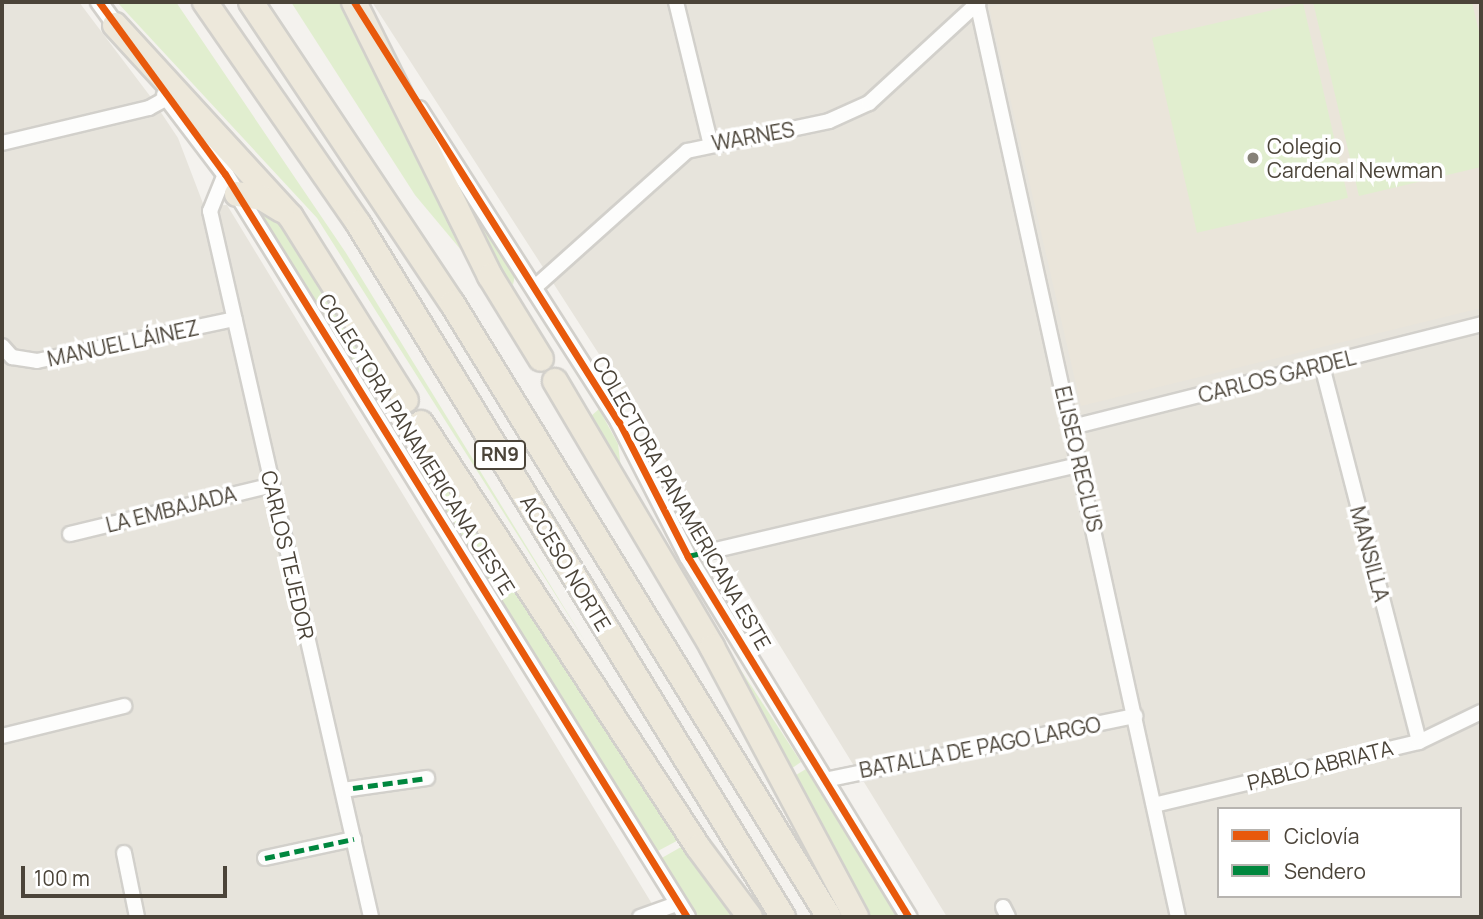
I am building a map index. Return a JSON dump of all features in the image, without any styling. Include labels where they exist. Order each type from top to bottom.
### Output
[{"type":"highway","name":"ACCESO NORTE","points":[[205,2],[358,223],[783,917]]},
{"type":"highway","name":"ACCESO NORTE","points":[[251,2],[452,303],[829,917]]},
{"type":"highway","points":[[354,2],[490,276],[541,359]]},
{"type":"highway","points":[[115,25],[202,113],[291,217],[406,400]]},
{"type":"highway","points":[[226,187],[262,198],[291,217]]},
{"type":"highway","points":[[555,381],[712,647],[856,917]]},
{"type":"highway","points":[[421,423],[698,847],[750,917]]},
{"type":"street","name":"COLECTORA PANAMERICANA OESTE","points":[[99,2],[226,187],[683,910]]},
{"type":"street","name":"COLECTORA PANAMERICANA ESTE","points":[[354,2],[473,199],[536,287],[631,443],[688,556],[909,917]]},
{"type":"street","points":[[676,2],[710,142]]},
{"type":"street","name":"WARNES","points":[[536,287],[666,165],[710,142],[817,124],[869,103],[977,2]]},
{"type":"street","name":"ELISEO RECLUS","points":[[977,2],[1081,464],[1178,917]]},
{"type":"street","points":[[2,143],[149,108],[167,98]]},
{"type":"street","name":"CARLOS TEJEDOR","points":[[226,187],[210,211],[371,917]]},
{"type":"street","name":"MANUEL LÁINEZ","points":[[7,351],[37,361],[235,319]]},
{"type":"street","name":"CARLOS GARDEL","points":[[1072,427],[1481,324]]},
{"type":"street","name":"MANSILLA","points":[[1322,366],[1419,742]]},
{"type":"street","points":[[708,552],[1081,464]]},
{"type":"street","name":"LA EMBAJADA","points":[[70,534],[272,485]]},
{"type":"street","points":[[2,736],[124,706]]},
{"type":"street","name":"PABLO ABRIATA","points":[[1154,805],[1419,742],[1481,712]]},
{"type":"street","name":"BATALLA DE PAGO LARGO","points":[[825,780],[1135,716]]},
{"type":"street","points":[[343,790],[427,778]]},
{"type":"street","points":[[265,858],[354,839]]},
{"type":"street","points":[[124,853],[137,917]]},
{"type":"street","points":[[640,917],[683,910]]},
{"type":"shaded area","points":[[2,2],[79,2],[150,96],[178,138],[204,206],[227,205],[660,917],[2,917]]},
{"type":"shaded area","points":[[372,2],[1481,2],[1481,917],[947,917],[635,410]]},
{"type":"shaded area","name":"Colegio Cardenal Newman","points":[[1014,2],[1481,2],[1481,308],[1081,406],[989,7]]},
{"type":"green space","points":[[117,2],[176,2],[346,253],[586,643],[317,218]]},
{"type":"green space","points":[[291,2],[345,2],[461,250],[415,195]]},
{"type":"green space","points":[[1313,2],[1472,2],[1481,41],[1481,167],[1359,196]]},
{"type":"green space","points":[[1303,3],[1348,198],[1197,233],[1152,38]]},
{"type":"green space","points":[[464,199],[517,265],[513,285],[498,266]]},
{"type":"green space","points":[[253,202],[272,209],[374,370],[361,379]]},
{"type":"green space","points":[[599,409],[618,444],[621,468],[590,417]]},
{"type":"green space","points":[[416,449],[450,481],[686,836],[656,852],[409,454]]},
{"type":"green space","points":[[733,658],[801,762],[785,773],[747,693]]},
{"type":"green space","points":[[806,769],[897,917],[869,917],[791,778]]},
{"type":"green space","points":[[688,843],[740,917],[696,917],[660,859]]},
{"type":"marked path","points":[[688,556],[707,552]]},
{"type":"marked path","points":[[353,788],[427,778]]},
{"type":"marked path","points":[[265,858],[354,839]]},
{"type":"cycle path","points":[[99,2],[225,174],[687,917]]},
{"type":"cycle path","points":[[354,2],[619,422],[688,557],[909,917]]},
{"type":"place","name":"Colegio Cardenal Newman","points":[[1253,158]]}]
